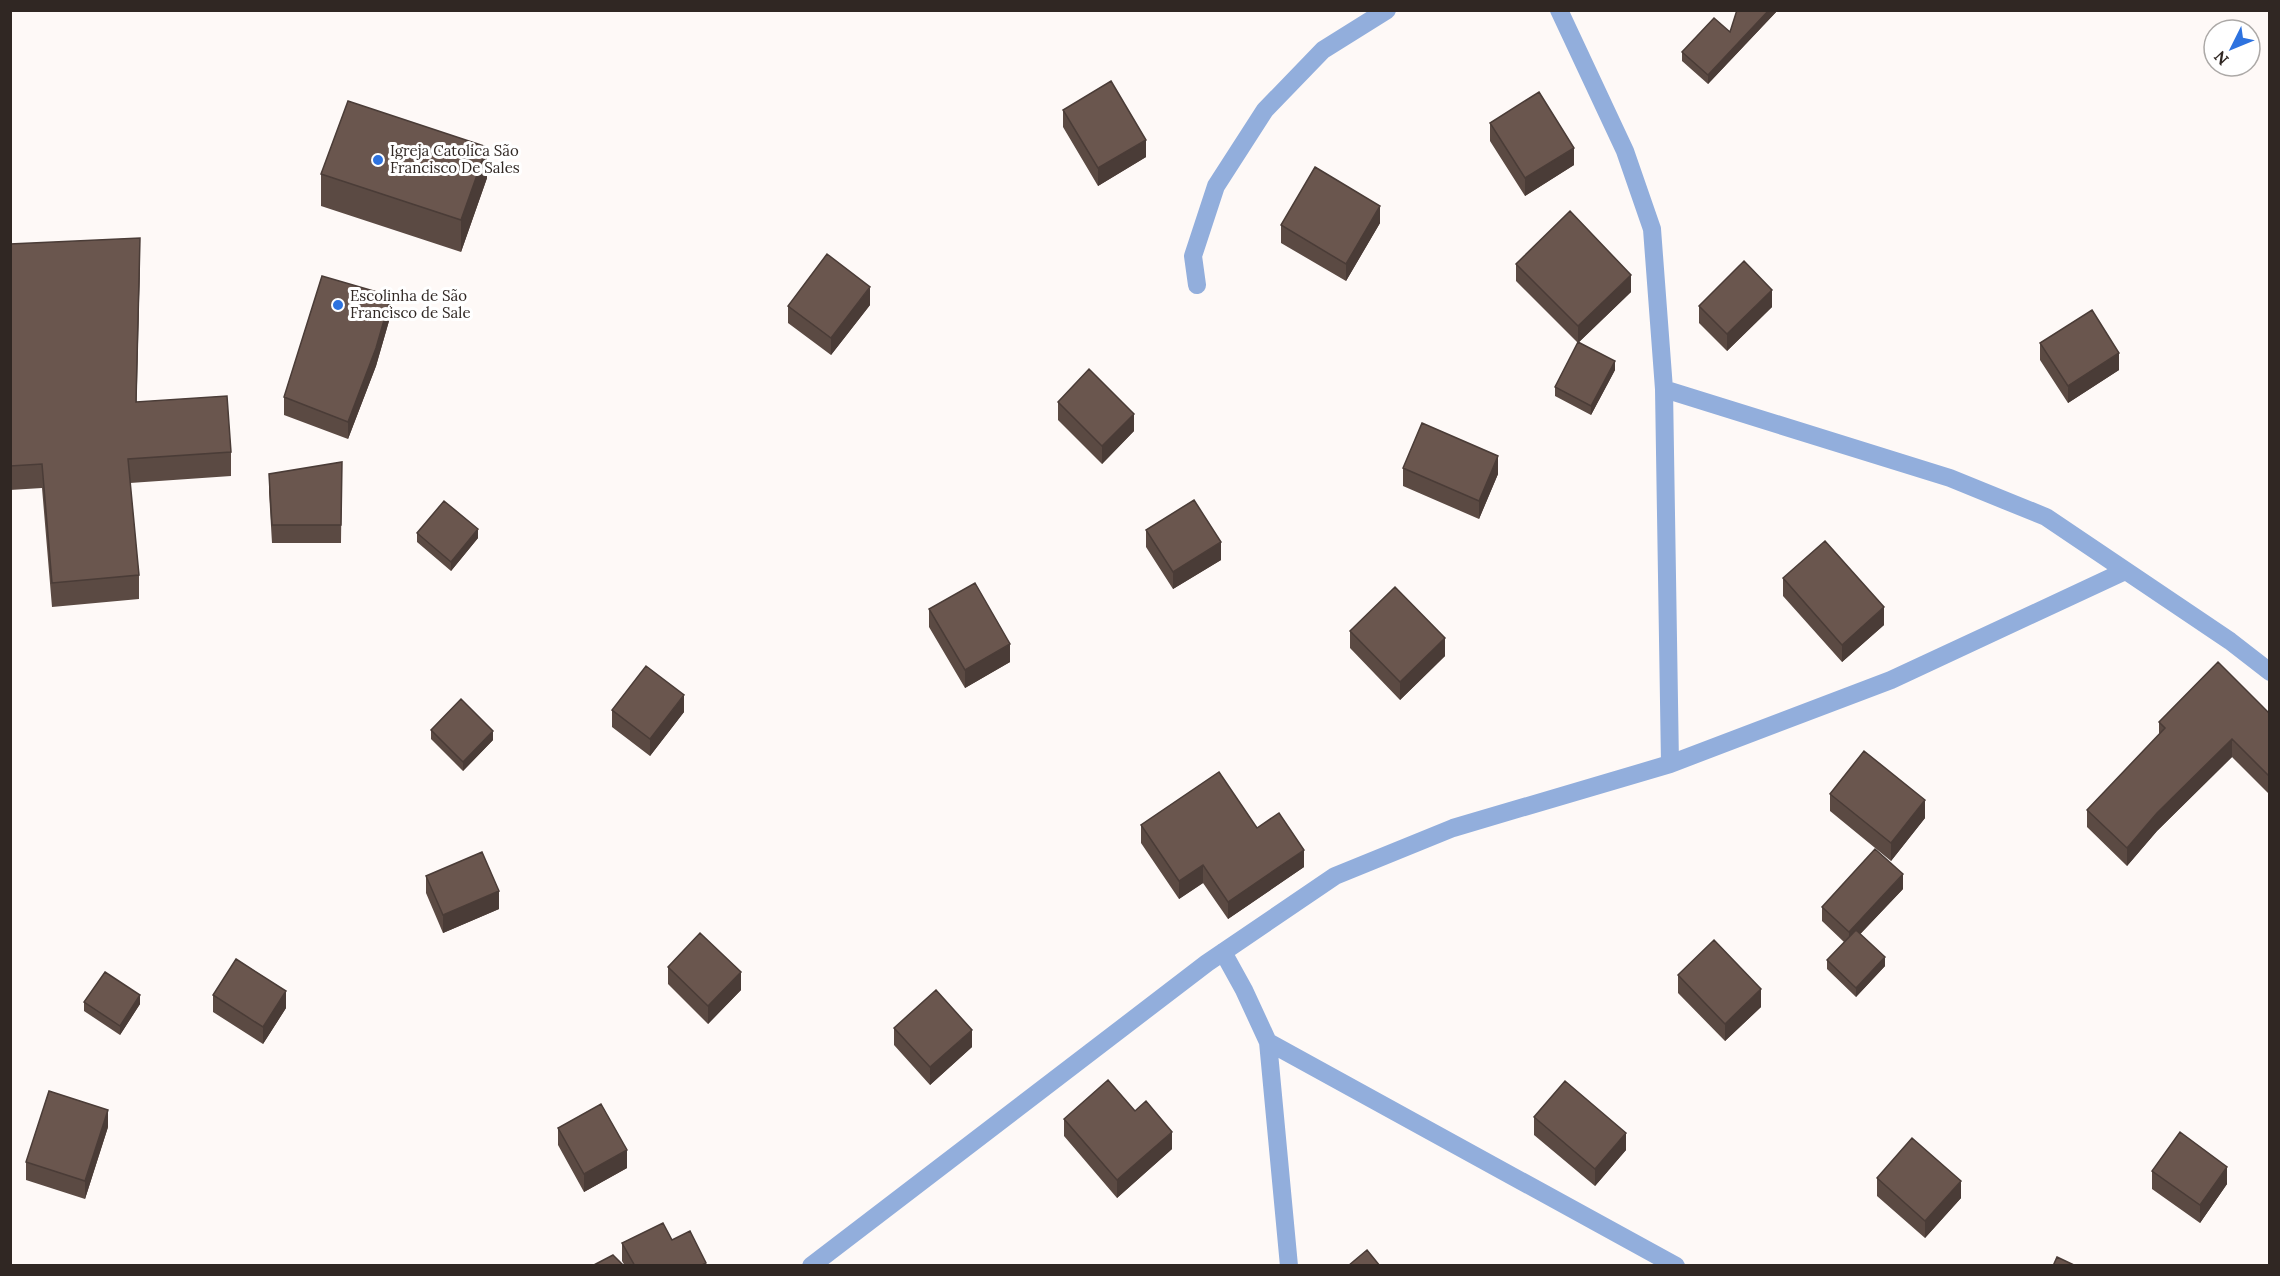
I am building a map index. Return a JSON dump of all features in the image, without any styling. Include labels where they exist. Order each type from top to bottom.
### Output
[{"type":"street","points":[[1197,285],[1193,256],[1216,186],[1264,110],[1323,50],[1387,10]]},
{"type":"street","points":[[1559,10],[1625,151],[1652,229],[1664,388],[1670,764]]},
{"type":"street","points":[[1664,388],[1960,482],[2046,517],[2230,641],[2270,672]]},
{"type":"street","points":[[811,1266],[1223,952],[1335,876],[1453,828],[1670,764],[1891,680],[2125,571]]},
{"type":"street","points":[[1223,952],[1268,1042],[1288,1266]]},
{"type":"street","points":[[1268,1042],[1676,1266]]},
{"type":"building","points":[[1737,10],[1769,10],[1708,75],[1682,52],[1714,18],[1730,32]]},
{"type":"building","points":[[1111,81],[1146,140],[1098,168],[1063,110]]},
{"type":"building","points":[[1539,92],[1574,148],[1525,178],[1490,123]]},
{"type":"building","points":[[348,101],[487,147],[461,220],[321,174]]},
{"type":"building","points":[[1315,167],[1380,206],[1346,264],[1281,225]]},
{"type":"building","points":[[1570,211],[1631,275],[1578,326],[1516,264]]},
{"type":"building","points":[[140,238],[136,402],[227,396],[231,452],[128,459],[139,575],[52,583],[42,464],[10,466],[10,244]]},
{"type":"building","points":[[827,254],[870,287],[831,338],[788,306]]},
{"type":"building","points":[[1744,261],[1772,290],[1727,334],[1699,306]]},
{"type":"building","points":[[322,276],[391,296],[376,348],[348,422],[284,397]]},
{"type":"building","points":[[2092,310],[2119,353],[2068,386],[2040,343]]},
{"type":"building","points":[[1578,342],[1615,361],[1591,406],[1555,387]]},
{"type":"building","points":[[1089,369],[1134,414],[1102,446],[1058,402]]},
{"type":"building","points":[[1422,423],[1498,456],[1479,501],[1403,468]]},
{"type":"building","points":[[342,462],[341,525],[272,525],[269,474]]},
{"type":"building","points":[[1194,500],[1221,542],[1173,572],[1146,530]]},
{"type":"building","points":[[444,501],[478,529],[451,562],[417,533]]},
{"type":"building","points":[[1825,541],[1884,607],[1842,645],[1783,578]]},
{"type":"building","points":[[975,583],[1010,644],[965,670],[929,609]]},
{"type":"building","points":[[1395,587],[1445,638],[1400,682],[1350,631]]},
{"type":"building","points":[[2218,662],[2270,714],[2270,777],[2232,739],[2157,813],[2127,848],[2087,810],[2165,728],[2159,722]]},
{"type":"building","points":[[646,666],[684,695],[650,739],[612,710]]},
{"type":"building","points":[[461,699],[493,731],[463,762],[431,730]]},
{"type":"building","points":[[1864,751],[1925,800],[1891,843],[1830,794]]},
{"type":"building","points":[[1219,772],[1257,828],[1279,813],[1304,850],[1228,902],[1203,865],[1179,881],[1141,825]]},
{"type":"building","points":[[1875,849],[1903,874],[1849,932],[1822,907]]},
{"type":"building","points":[[482,852],[499,891],[443,915],[426,876]]},
{"type":"building","points":[[1856,930],[1885,957],[1856,988],[1827,960]]},
{"type":"building","points":[[700,933],[741,972],[708,1006],[668,967]]},
{"type":"building","points":[[1714,940],[1761,989],[1725,1024],[1678,975]]},
{"type":"building","points":[[236,959],[286,991],[263,1027],[213,995]]},
{"type":"building","points":[[105,972],[140,995],[120,1026],[84,1002]]},
{"type":"building","points":[[936,990],[972,1030],[930,1067],[894,1028]]},
{"type":"building","points":[[1108,1080],[1135,1111],[1146,1101],[1172,1132],[1117,1180],[1064,1119]]},
{"type":"building","points":[[1565,1081],[1626,1133],[1595,1169],[1534,1117]]},
{"type":"building","points":[[49,1091],[108,1110],[85,1181],[26,1162]]},
{"type":"building","points":[[601,1104],[627,1150],[584,1174],[558,1128]]},
{"type":"building","points":[[2180,1132],[2227,1167],[2200,1205],[2152,1171]]},
{"type":"building","points":[[1912,1138],[1961,1181],[1925,1221],[1877,1178]]},
{"type":"building","points":[[663,1223],[672,1240],[690,1231],[706,1263],[700,1266],[635,1266],[622,1243]]},
{"type":"building","points":[[1367,1250],[1380,1266],[1348,1266]]},
{"type":"building","points":[[613,1255],[624,1266],[592,1266]]},
{"type":"building","points":[[2057,1257],[2076,1266],[2053,1266]]},
{"type":"place","name":"Igreja Catolica São Francisco De Sales","points":[[378,160]]},
{"type":"place","name":"Escolinha de São Francisco de Sale","points":[[338,305]]}]
